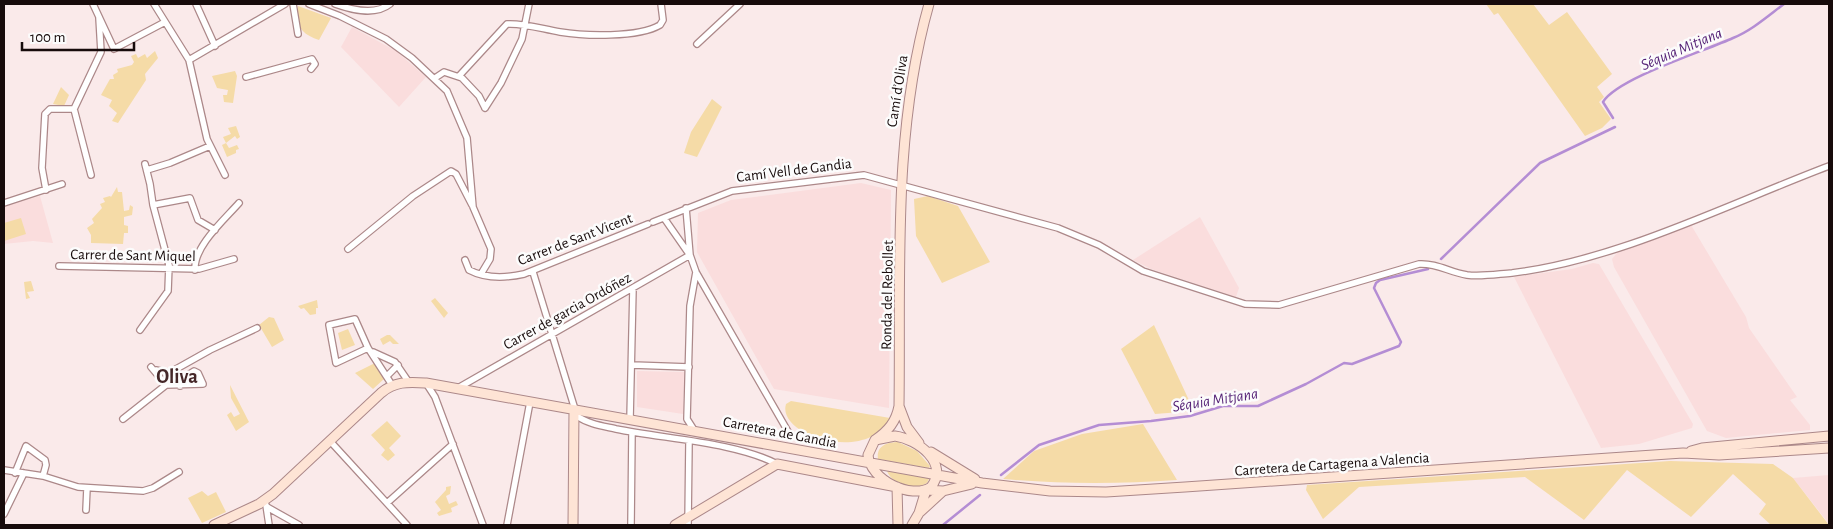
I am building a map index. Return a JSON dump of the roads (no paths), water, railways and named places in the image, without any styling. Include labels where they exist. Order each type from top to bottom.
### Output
[{"type":"main road","name":"Camí d’Oliva","points":[[902,184],[908,100],[916,56],[929,4]]},
{"type":"main road","name":"Ronda del Rebollet","points":[[875,440],[889,429],[896,417],[899,406],[902,184]]},
{"type":"main road","name":"Carretera de Gandia","points":[[392,385],[408,382],[457,388],[530,402],[575,415],[630,419],[982,483]]},
{"type":"main road","points":[[214,525],[265,504],[330,441],[392,385]]},
{"type":"main road","name":"Ronda del Rebollet","points":[[899,406],[907,427],[923,447]]},
{"type":"main road","points":[[573,525],[575,415]]},
{"type":"main road","points":[[898,487],[877,474],[869,463],[869,452],[875,440],[888,436],[902,437],[923,447],[982,483]]},
{"type":"main road","name":"Carretera de Cartagena a Valencia","points":[[1684,453],[1702,448],[1829,436]]},
{"type":"main road","points":[[912,525],[919,513],[926,490],[934,484],[936,475],[934,461],[923,447]]},
{"type":"main road","name":"Carretera de Cartagena a Valencia","points":[[982,483],[1034,490],[1106,492],[1684,453],[1719,455],[1829,448]]},
{"type":"main road","points":[[675,525],[688,521],[777,464],[898,487],[926,490],[943,491],[982,483]]},
{"type":"main road","points":[[898,487],[898,525]]},
{"type":"main road","points":[[919,513],[943,491]]},
{"type":"street","points":[[94,4],[112,47],[115,49],[165,22]]},
{"type":"street","points":[[154,4],[189,60],[199,96],[204,128],[210,146],[226,175]]},
{"type":"street","points":[[196,4],[215,46]]},
{"type":"street","points":[[189,60],[285,4]]},
{"type":"street","points":[[292,4],[298,34]]},
{"type":"street","points":[[309,4],[383,37],[435,78],[448,93],[467,138],[473,207]]},
{"type":"street","points":[[335,4],[354,9],[376,11],[390,4]]},
{"type":"street","points":[[459,76],[505,25],[525,25],[563,32],[625,33],[658,27],[663,20],[661,4]]},
{"type":"street","points":[[697,44],[740,4]]},
{"type":"street","points":[[435,78],[444,72],[459,76],[477,94],[485,108],[501,83],[522,39],[528,5]]},
{"type":"street","points":[[91,175],[74,110],[102,52],[99,18]]},
{"type":"street","points":[[246,77],[313,60],[315,66],[311,69]]},
{"type":"street","points":[[46,190],[42,170],[45,114],[50,108],[74,110]]},
{"type":"street","points":[[140,330],[168,291],[169,262],[153,205],[146,167],[170,163],[210,146]]},
{"type":"street","name":"Camí Vell de Gandia","points":[[664,218],[717,196],[746,188],[854,175],[874,177],[902,184],[911,189],[1058,228],[1099,245],[1143,271],[1245,304],[1262,306],[1279,305],[1306,298],[1419,264],[1433,264],[1468,275],[1486,275],[1571,263],[1686,223],[1829,166]]},
{"type":"street","points":[[348,249],[422,189],[451,171],[456,174],[473,207],[492,252],[481,274],[470,270],[465,260]]},
{"type":"street","points":[[4,201],[62,184]]},
{"type":"street","points":[[153,205],[190,198],[198,220],[215,230]]},
{"type":"street","points":[[195,270],[197,255],[215,230],[239,203]]},
{"type":"street","points":[[686,208],[690,255],[696,272],[790,435]]},
{"type":"street","points":[[664,218],[690,255]]},
{"type":"street","name":"Carrer de Sant Vicent","points":[[481,274],[507,277],[533,272],[578,251],[664,218]]},
{"type":"street","name":"Carrer de garcia Ordóñez","points":[[457,388],[690,255]]},
{"type":"street","name":"Carrer de Sant Miquel","points":[[59,266],[195,270],[208,268],[234,258]]},
{"type":"street","points":[[533,272],[575,415]]},
{"type":"street","points":[[694,430],[687,419],[690,367],[690,306],[696,272]]},
{"type":"street","points":[[630,419],[633,288]]},
{"type":"street","points":[[392,385],[370,350],[355,319],[329,325],[336,362],[370,350],[393,361],[408,382]]},
{"type":"street","points":[[166,385],[154,369],[169,373],[210,350],[258,328]]},
{"type":"street","points":[[632,365],[690,367]]},
{"type":"street","points":[[387,376],[398,366]]},
{"type":"street","points":[[426,383],[435,397],[483,525]]},
{"type":"street","points":[[123,419],[166,385],[180,386]]},
{"type":"street","points":[[508,525],[530,402]]},
{"type":"street","name":"Carretera de Gandia","points":[[575,415],[583,421],[632,432],[754,454],[777,464]]},
{"type":"street","points":[[631,525],[632,432]]},
{"type":"street","points":[[330,441],[408,525]]},
{"type":"street","points":[[688,521],[689,442]]},
{"type":"street","points":[[387,503],[452,444]]},
{"type":"street","points":[[15,473],[26,446],[45,460],[43,476]]},
{"type":"street","points":[[4,470],[43,476],[87,488],[137,491],[150,490],[179,472]]},
{"type":"street","points":[[4,514],[24,474]]},
{"type":"street","points":[[86,510],[87,488]]},
{"type":"street","points":[[265,504],[269,525]]},
{"type":"street","points":[[265,504],[299,525]]},
{"type":"waterway","name":"Séquia Mitjana","points":[[1613,118],[1603,102],[1612,93],[1643,75],[1740,35],[1784,4]]},
{"type":"waterway","name":"Séquia Mitjana","points":[[1441,259],[1540,163],[1615,127]]},
{"type":"waterway","name":"Séquia Mitjana","points":[[1001,475],[1039,445],[1099,425],[1190,416],[1223,406],[1258,406],[1306,384],[1344,363],[1352,364],[1399,346],[1401,342],[1374,288],[1380,280],[1428,269]]},
{"type":"waterway","name":"Séquia Mitjana","points":[[943,525],[980,495]]},
{"type":"district","name":"Oliva","points":[[177,376]]}]
